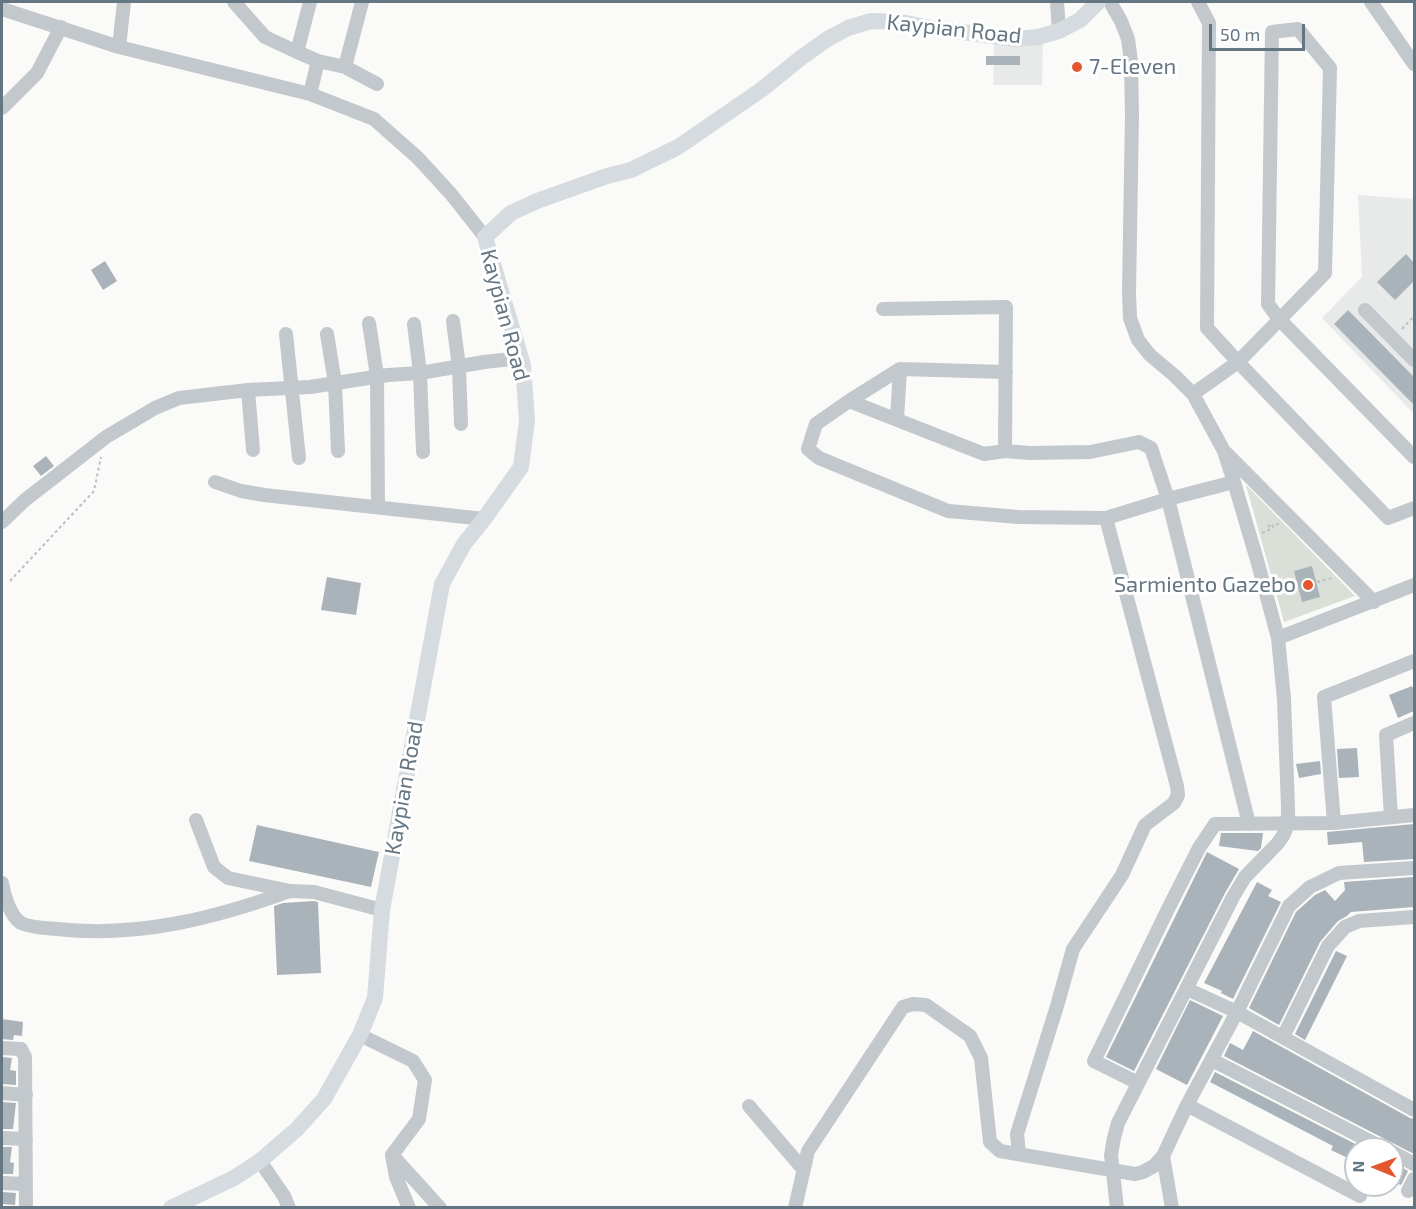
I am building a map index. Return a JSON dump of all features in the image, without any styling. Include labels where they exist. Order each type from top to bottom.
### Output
[{"type":"main road","name":"Kaypian Road","points":[[171,1208],[234,1178],[260,1161],[297,1129],[324,1099],[360,1035],[375,998],[382,910],[442,584],[464,544],[521,467],[527,420],[523,365],[485,237],[511,213],[537,201],[607,176],[631,170],[678,147],[761,90],[829,38],[848,28],[871,21],[901,22],[1015,39],[1038,37],[1059,31],[1080,20],[1098,2]]},
{"type":"street","points":[[118,47],[124,2]]},
{"type":"street","points":[[234,2],[265,37],[318,61],[345,67],[377,84]]},
{"type":"street","points":[[297,52],[310,2]]},
{"type":"street","points":[[345,67],[362,2]]},
{"type":"street","points":[[1057,2],[1059,31]]},
{"type":"street","points":[[1110,2],[1128,39],[1131,61],[1128,292],[1130,318],[1138,340],[1150,355],[1193,394],[1224,451],[1234,482],[1278,638],[1284,710],[1288,824],[1278,843],[1245,877],[1233,897],[1118,1123],[1111,1155],[1117,1208]]},
{"type":"street","points":[[1198,2],[1209,23],[1207,328],[1388,518],[1414,507]]},
{"type":"street","points":[[1371,2],[1410,51],[1414,64]]},
{"type":"street","points":[[2,9],[118,47],[310,94],[374,119],[418,158],[451,194],[485,237]]},
{"type":"street","points":[[2,108],[37,73],[60,27]]},
{"type":"street","points":[[1193,394],[1238,362],[1279,319],[1325,273],[1330,68],[1298,29],[1272,32],[1268,304],[1279,319],[1414,457]]},
{"type":"street","points":[[310,94],[318,61]]},
{"type":"street","points":[[883,309],[1006,306],[1005,451]]},
{"type":"street","points":[[1365,310],[1414,360]]},
{"type":"street","points":[[453,321],[459,367],[461,424]]},
{"type":"street","points":[[369,323],[377,376],[378,507]]},
{"type":"street","points":[[414,324],[420,373],[423,452]]},
{"type":"street","points":[[286,334],[298,458]]},
{"type":"street","points":[[327,334],[334,383],[338,451]]},
{"type":"street","points":[[2,522],[25,500],[106,437],[155,408],[179,398],[248,390],[292,388],[521,358]]},
{"type":"street","points":[[1006,372],[900,369],[816,424],[808,449],[819,458],[948,511],[1018,517],[1106,518],[1234,482]]},
{"type":"street","points":[[897,419],[900,369]]},
{"type":"street","points":[[248,390],[253,450]]},
{"type":"street","points":[[849,401],[984,454],[1005,451],[1090,452],[1139,442],[1151,448],[1168,499],[1249,824]]},
{"type":"street","points":[[1224,451],[1374,602]]},
{"type":"street","points":[[215,482],[241,491],[264,495],[484,519]]},
{"type":"street","points":[[1018,1154],[1017,1134],[1073,949],[1122,875],[1145,825],[1174,803],[1178,795],[1106,518]]},
{"type":"street","points":[[1278,638],[1414,585]]},
{"type":"street","points":[[1334,824],[1324,697],[1414,661]]},
{"type":"street","points":[[1391,818],[1386,735],[1414,723]]},
{"type":"street","points":[[1138,1083],[1094,1061],[1168,907],[1204,840],[1215,825],[1334,824],[1414,816]]},
{"type":"street","points":[[196,820],[214,867],[228,878],[290,891],[314,892],[382,910]]},
{"type":"street","points":[[795,1208],[808,1152],[903,1007],[913,1004],[926,1005],[970,1036],[981,1058],[990,1142],[1000,1151],[1135,1174],[1154,1166],[1163,1156],[1289,906],[1310,887],[1338,873],[1414,868]]},
{"type":"street","points":[[2,883],[12,913],[21,922],[35,927],[76,932],[169,926],[236,910],[290,891]]},
{"type":"street","points":[[1283,1037],[1328,946],[1345,927],[1359,921],[1414,917]]},
{"type":"street","points":[[1187,989],[1237,1012],[1414,1110]]},
{"type":"street","points":[[360,1035],[413,1061],[425,1080],[419,1119],[392,1155],[396,1177],[409,1208]]},
{"type":"street","points":[[2,1048],[21,1050],[25,1057],[26,1208]]},
{"type":"street","points":[[1212,1060],[1362,1137]]},
{"type":"street","points":[[2,1093],[26,1095]]},
{"type":"street","points":[[1187,1105],[1344,1188]]},
{"type":"street","points":[[749,1106],[803,1169]]},
{"type":"street","points":[[2,1138],[26,1140]]},
{"type":"street","points":[[392,1155],[440,1208]]},
{"type":"street","points":[[1163,1156],[1172,1208]]},
{"type":"street","points":[[260,1161],[284,1196],[289,1208]]},
{"type":"street","points":[[2,1183],[26,1184]]},
{"type":"path","points":[[1394,339],[1414,316]]},
{"type":"path","points":[[10,581],[94,490],[106,437]]},
{"type":"path","points":[[1280,593],[1299,588]]},
{"type":"shaded area","points":[[994,44],[1043,44],[1042,85],[993,85]]},
{"type":"shaded area","points":[[1358,195],[1414,199],[1414,414],[1322,318],[1362,277]]},
{"type":"shaded area","points":[[1246,485],[1355,596],[1284,622]]},
{"type":"building","points":[[986,56],[1020,56],[1020,65],[986,65]]},
{"type":"building","points":[[1406,254],[1414,263],[1414,281],[1395,300],[1377,282]]},
{"type":"building","points":[[105,261],[117,281],[103,290],[91,270]]},
{"type":"building","points":[[1348,310],[1414,377],[1414,405],[1334,324]]},
{"type":"building","points":[[46,456],[54,466],[41,476],[33,466]]},
{"type":"building","name":"Sarmiento Gazebo","points":[[1312,566],[1320,597],[1302,602],[1294,571]]},
{"type":"building","points":[[327,577],[361,583],[356,615],[321,610]]},
{"type":"building","points":[[1412,686],[1414,711],[1398,718],[1389,695]]},
{"type":"building","points":[[1357,748],[1359,777],[1339,778],[1337,749]]},
{"type":"building","points":[[1320,761],[1321,774],[1299,778],[1296,764]]},
{"type":"building","points":[[1414,824],[1414,859],[1364,862],[1362,842],[1328,845],[1327,832]]},
{"type":"building","points":[[257,825],[379,852],[371,887],[249,861]]},
{"type":"building","points":[[1221,833],[1263,833],[1261,848],[1258,851],[1219,846]]},
{"type":"building","points":[[1207,852],[1239,869],[1134,1071],[1106,1057]]},
{"type":"building","points":[[1414,877],[1414,907],[1351,912],[1338,921],[1320,942],[1279,1025],[1249,1008],[1296,912],[1315,895],[1325,890],[1335,901],[1345,890],[1344,882]]},
{"type":"building","points":[[1257,882],[1272,890],[1268,896],[1281,902],[1233,999],[1204,983]]},
{"type":"building","points":[[318,902],[321,973],[277,975],[274,906],[283,903]]},
{"type":"building","points":[[1336,951],[1347,956],[1305,1040],[1295,1034]]},
{"type":"building","points":[[1190,1000],[1223,1016],[1187,1085],[1156,1069]]},
{"type":"building","points":[[2,1019],[23,1022],[22,1036],[14,1035],[13,1040],[2,1039]]},
{"type":"building","points":[[1253,1031],[1414,1119],[1414,1154],[1404,1149],[1404,1137],[1381,1137],[1224,1056],[1230,1043],[1243,1050]]},
{"type":"building","points":[[2,1057],[12,1058],[10,1070],[16,1071],[16,1085],[2,1084]]},
{"type":"building","points":[[1215,1072],[1344,1138],[1344,1156],[1331,1150],[1333,1146],[1210,1082]]},
{"type":"building","points":[[2,1102],[16,1103],[13,1129],[2,1129]]},
{"type":"building","points":[[2,1147],[12,1147],[10,1162],[14,1163],[13,1174],[2,1174]]},
{"type":"building","points":[[2,1192],[16,1193],[15,1205],[2,1204]]},
{"type":"place","name":"7-Eleven","points":[[1077,67]]},
{"type":"place","name":"Sarmiento Gazebo","points":[[1308,585]]}]
